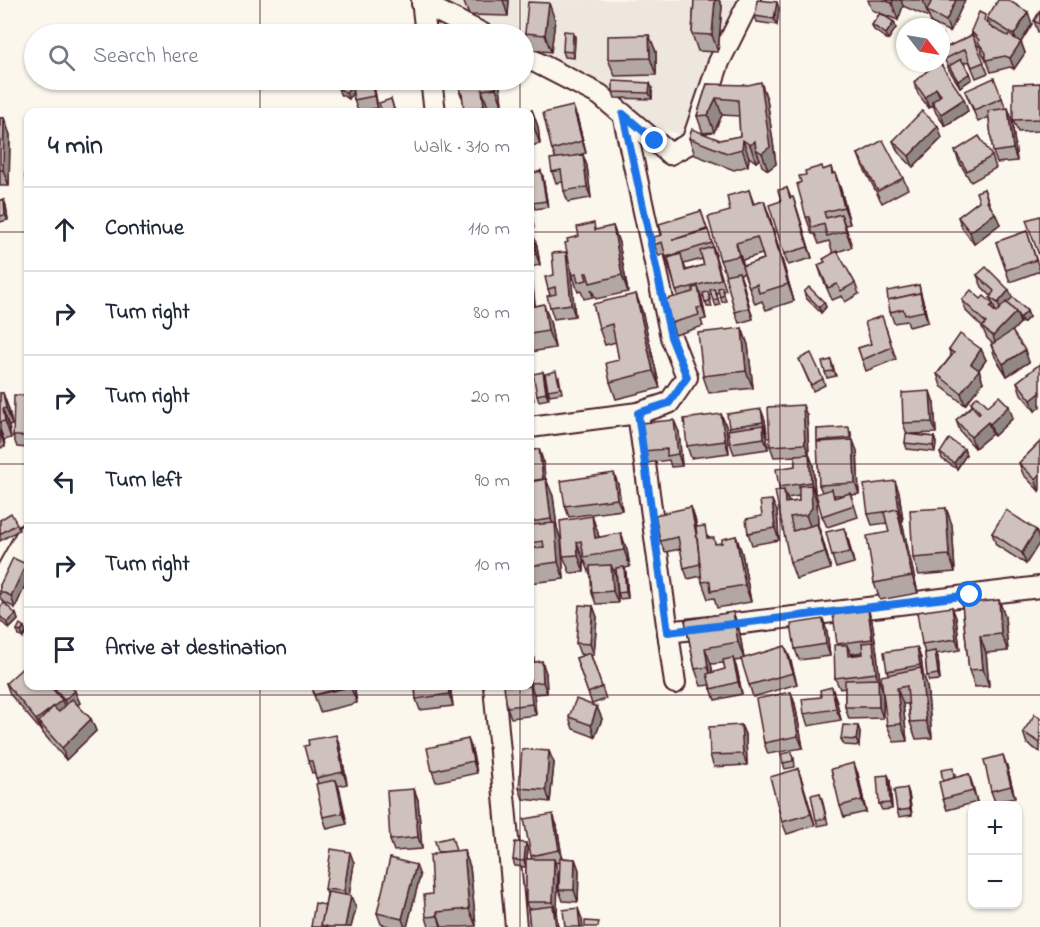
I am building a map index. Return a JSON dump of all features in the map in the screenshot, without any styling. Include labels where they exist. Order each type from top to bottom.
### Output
[{"type":"street","points":[[534,61],[600,95],[670,154],[692,142],[719,62],[750,0]]},
{"type":"street","points":[[422,1],[425,24]]},
{"type":"street","points":[[422,1],[465,24]]},
{"type":"street","points":[[432,90],[434,108]]},
{"type":"street","points":[[534,426],[638,413],[669,403],[687,377],[671,337],[623,114]]},
{"type":"street","points":[[638,413],[675,683]]},
{"type":"street","points":[[0,583],[24,540]]},
{"type":"street","points":[[668,632],[1040,587]]},
{"type":"street","points":[[494,690],[516,927]]},
{"type":"shaded area","points":[[447,0],[740,0],[685,137],[650,123],[534,59],[534,24],[473,24],[448,10]]},
{"type":"building","points":[[694,0],[715,0],[712,35],[692,34]]},
{"type":"building","points":[[757,0],[777,2],[774,19],[755,16]]},
{"type":"building","points":[[932,0],[956,0],[947,18],[940,18],[927,11]]},
{"type":"building","points":[[998,0],[1008,0],[1028,12],[1014,35],[987,18]]},
{"type":"building","points":[[528,2],[549,3],[545,35],[534,34],[534,24],[526,24]]},
{"type":"building","points":[[1040,11],[1040,24],[1034,21]]},
{"type":"building","points":[[979,12],[985,15],[984,21],[990,23],[989,26],[1021,42],[1010,58],[1005,56],[986,60],[986,53],[971,31]]},
{"type":"building","points":[[880,13],[894,22],[886,34],[872,25]]},
{"type":"building","points":[[564,31],[573,32],[572,52],[563,51]]},
{"type":"building","points":[[649,35],[650,58],[608,59],[608,36]]},
{"type":"building","points":[[972,35],[984,62],[972,67],[965,49],[950,56],[950,46]]},
{"type":"building","points":[[961,59],[970,73],[958,81],[950,65]]},
{"type":"building","points":[[926,72],[946,72],[964,99],[941,114],[932,102],[941,95],[936,88],[925,97],[914,82]]},
{"type":"building","points":[[994,78],[1002,98],[974,110],[965,91]]},
{"type":"building","points":[[613,81],[650,83],[649,93],[613,92]]},
{"type":"building","points":[[761,82],[770,147],[762,153],[756,149],[755,141],[750,145],[743,140],[742,149],[727,153],[689,138],[692,129],[720,140],[740,136],[738,100],[716,98],[708,115],[697,116],[707,84],[748,85]]},
{"type":"building","points":[[1040,83],[1040,119],[1013,120],[1013,84]]},
{"type":"building","points":[[352,90],[373,90],[374,96],[354,100]]},
{"type":"building","points":[[460,90],[482,90],[484,106],[464,108],[462,93]]},
{"type":"building","points":[[391,99],[393,108],[381,108],[379,103]]},
{"type":"building","points":[[573,106],[582,141],[552,150],[543,113]]},
{"type":"building","points":[[1008,108],[1013,149],[993,152],[988,111]]},
{"type":"building","points":[[922,111],[938,126],[909,156],[893,141]]},
{"type":"building","points":[[0,118],[4,118],[3,170],[0,170]]},
{"type":"building","points":[[979,136],[992,156],[967,171],[955,151]]},
{"type":"building","points":[[883,140],[903,178],[878,191],[858,154]]},
{"type":"building","points":[[583,155],[587,187],[564,191],[561,170],[552,172],[550,159]]},
{"type":"building","points":[[822,166],[823,170],[831,167],[832,174],[835,173],[844,207],[824,212],[826,218],[841,214],[846,231],[827,236],[824,224],[812,228],[809,217],[806,217],[797,184],[801,182],[799,176],[806,175],[805,171]]},
{"type":"building","points":[[541,171],[546,201],[534,203],[534,173]]},
{"type":"building","points":[[787,188],[790,198],[793,197],[808,247],[784,254],[769,205],[781,201],[778,190]]},
{"type":"building","points":[[984,189],[987,202],[995,213],[970,232],[958,217],[979,201],[976,192]]},
{"type":"building","points":[[749,190],[753,204],[764,201],[788,284],[759,293],[757,284],[749,287],[742,266],[764,259],[757,237],[736,243],[739,256],[720,260],[708,217],[730,211],[727,196]]},
{"type":"building","points":[[0,200],[4,200],[5,215],[0,216]]},
{"type":"building","points":[[701,211],[707,229],[672,240],[708,230],[712,243],[666,257],[662,242],[654,245],[653,237],[662,235],[659,224]]},
{"type":"building","points":[[1040,216],[1040,258],[1026,220]]},
{"type":"building","points":[[594,223],[595,230],[613,226],[622,275],[590,283],[585,273],[587,280],[578,282],[576,274],[572,275],[565,243],[568,242],[567,239],[579,236],[577,227]]},
{"type":"building","points":[[1027,231],[1036,260],[1006,270],[996,242]]},
{"type":"building","points":[[712,247],[721,279],[676,291],[668,258],[681,254],[685,271],[704,265],[700,251]]},
{"type":"building","points":[[837,251],[855,283],[841,291],[837,284],[828,288],[818,265],[825,262],[823,259]]},
{"type":"building","points":[[566,252],[571,304],[550,307],[547,296],[556,294],[555,287],[548,289],[545,277],[554,275],[552,253]]},
{"type":"building","points":[[986,267],[1009,290],[998,303],[990,298],[994,291],[977,275]]},
{"type":"building","points":[[739,272],[749,308],[735,312],[725,275]]},
{"type":"building","points":[[919,285],[921,296],[920,293],[888,300],[887,291]]},
{"type":"building","points":[[698,287],[702,307],[697,308],[699,315],[671,323],[664,300],[693,292],[693,288]]},
{"type":"building","points":[[722,287],[724,295],[720,297],[718,288]]},
{"type":"building","points":[[809,287],[824,302],[819,307],[804,292]]},
{"type":"building","points":[[714,289],[718,299],[713,300],[710,290]]},
{"type":"building","points":[[971,290],[981,299],[984,296],[993,304],[990,307],[996,313],[1006,302],[1016,312],[993,336],[982,327],[986,323],[962,300]]},
{"type":"building","points":[[708,292],[710,301],[705,302],[703,293]]},
{"type":"building","points":[[920,293],[924,311],[905,315],[903,309],[890,312],[888,300]]},
{"type":"building","points":[[636,294],[653,371],[610,382],[606,363],[619,360],[612,324],[599,328],[593,304]]},
{"type":"building","points":[[1013,297],[1027,311],[1020,318],[1007,303]]},
{"type":"building","points":[[544,304],[548,331],[534,333],[534,306]]},
{"type":"building","points":[[882,316],[892,347],[862,360],[858,348],[871,344],[865,322]]},
{"type":"building","points":[[742,328],[746,371],[703,376],[698,333]]},
{"type":"building","points":[[1012,331],[1025,350],[1003,364],[991,345]]},
{"type":"building","points":[[960,334],[981,349],[971,364],[979,370],[961,393],[937,374],[954,353],[949,350]]},
{"type":"building","points":[[811,353],[823,379],[811,385],[799,359]]},
{"type":"building","points":[[831,360],[833,371],[825,372],[822,362]]},
{"type":"building","points":[[1040,364],[1040,393],[1031,400],[1017,382]]},
{"type":"building","points":[[556,371],[560,388],[548,390],[545,374]]},
{"type":"building","points":[[543,372],[546,393],[537,395],[534,374]]},
{"type":"building","points":[[930,391],[932,422],[903,423],[902,393]]},
{"type":"building","points":[[0,393],[3,393],[6,408],[3,409],[5,421],[0,422]]},
{"type":"building","points":[[14,395],[24,396],[24,436],[13,436]]},
{"type":"building","points":[[978,396],[988,406],[999,396],[1009,406],[990,424],[988,422],[971,437],[956,420],[972,406],[979,414],[980,412],[971,402]]},
{"type":"building","points":[[803,405],[805,444],[770,446],[768,407]]},
{"type":"building","points":[[761,409],[763,422],[729,427],[727,414]]},
{"type":"building","points":[[721,414],[725,441],[687,446],[684,419]]},
{"type":"building","points":[[674,420],[678,454],[667,456],[667,449],[643,451],[641,423]]},
{"type":"building","points":[[763,425],[764,438],[730,443],[728,430]]},
{"type":"building","points":[[849,427],[850,438],[817,441],[817,429]]},
{"type":"building","points":[[906,434],[934,437],[933,446],[905,443]]},
{"type":"building","points":[[949,439],[964,449],[954,463],[940,453]]},
{"type":"building","points":[[853,440],[855,483],[819,485],[817,442]]},
{"type":"building","points":[[1040,442],[1040,474],[1035,479],[1019,463]]},
{"type":"building","points":[[539,449],[543,479],[534,480],[534,450]]},
{"type":"building","points":[[809,454],[811,482],[779,487],[776,469],[795,466],[795,455]]},
{"type":"building","points":[[614,473],[617,499],[565,506],[561,481]]},
{"type":"building","points":[[546,479],[551,519],[534,521],[534,481]]},
{"type":"building","points":[[895,481],[899,510],[868,514],[864,485]]},
{"type":"building","points":[[811,485],[812,508],[806,515],[790,517],[793,531],[817,524],[825,552],[790,562],[775,491],[784,490],[785,503],[799,501],[799,486]]},
{"type":"building","points":[[832,489],[834,498],[850,493],[854,505],[822,516],[816,494]]},
{"type":"building","points":[[772,500],[775,528],[748,533],[746,519],[762,516],[760,501]]},
{"type":"building","points":[[691,507],[700,564],[684,568],[678,537],[660,541],[655,515]]},
{"type":"building","points":[[946,508],[949,555],[913,558],[910,510]]},
{"type":"building","points":[[897,509],[912,576],[874,583],[867,536],[889,532],[884,512]]},
{"type":"building","points":[[1006,510],[1036,530],[1022,553],[992,533]]},
{"type":"building","points":[[11,513],[17,524],[0,534],[0,520]]},
{"type":"building","points":[[592,516],[595,538],[621,533],[624,550],[584,557],[581,541],[577,542],[578,555],[563,556],[560,521]]},
{"type":"building","points":[[555,523],[558,562],[534,565],[534,548],[544,547],[543,541],[534,542],[534,525]]},
{"type":"building","points":[[705,526],[707,538],[714,538],[715,544],[722,543],[722,539],[736,536],[745,585],[711,591],[710,581],[702,582],[696,527]]},
{"type":"building","points":[[844,528],[850,552],[832,556],[826,532]]},
{"type":"building","points":[[13,558],[24,563],[24,568],[11,596],[0,591],[0,585]]},
{"type":"building","points":[[611,565],[613,591],[592,593],[590,566]]},
{"type":"building","points":[[624,567],[626,592],[618,593],[616,568]]},
{"type":"building","points":[[999,600],[1001,634],[980,636],[983,669],[969,670],[962,604]]},
{"type":"building","points":[[4,603],[16,614],[7,623],[0,616],[0,607]]},
{"type":"building","points":[[579,605],[593,606],[590,644],[576,643]]},
{"type":"building","points":[[952,607],[956,639],[922,644],[917,612]]},
{"type":"building","points":[[868,609],[872,639],[837,644],[833,614]]},
{"type":"building","points":[[733,612],[738,642],[705,648],[708,667],[695,669],[685,620]]},
{"type":"building","points":[[823,619],[826,644],[795,649],[791,624]]},
{"type":"building","points":[[20,624],[24,627],[21,632],[17,630]]},
{"type":"building","points":[[873,642],[876,673],[835,678],[834,645],[847,645],[848,656],[863,654],[862,643]]},
{"type":"building","points":[[785,646],[793,673],[749,685],[741,659]]},
{"type":"building","points":[[917,647],[920,665],[887,671],[884,652]]},
{"type":"building","points":[[935,651],[938,674],[927,676],[925,653]]},
{"type":"building","points":[[590,653],[602,687],[588,693],[576,658]]},
{"type":"building","points":[[733,658],[738,682],[711,689],[707,674],[725,669],[723,660]]},
{"type":"building","points":[[542,661],[543,682],[534,683],[534,662]]},
{"type":"building","points":[[24,667],[24,690],[53,690],[62,700],[36,720],[6,683]]},
{"type":"building","points":[[921,668],[926,721],[910,722],[907,686],[897,688],[901,724],[887,725],[881,676]]},
{"type":"building","points":[[878,679],[879,707],[845,707],[845,680]]},
{"type":"building","points":[[832,687],[836,709],[804,714],[802,699],[821,697],[820,690]]},
{"type":"building","points":[[55,690],[74,690],[75,691],[64,700]]},
{"type":"building","points":[[313,690],[334,690],[314,695]]},
{"type":"building","points":[[415,690],[448,690],[449,694],[416,699]]},
{"type":"building","points":[[505,690],[531,690],[532,704],[507,707]]},
{"type":"building","points":[[791,692],[798,736],[764,743],[756,699]]},
{"type":"building","points":[[72,699],[91,719],[62,748],[39,722],[53,707],[59,712]]},
{"type":"building","points":[[576,699],[597,707],[591,725],[569,717]]},
{"type":"building","points":[[1035,714],[1040,718],[1040,743],[1023,732]]},
{"type":"building","points":[[741,725],[743,754],[710,755],[709,727]]},
{"type":"building","points":[[843,725],[858,726],[856,740],[841,739]]},
{"type":"building","points":[[336,735],[343,772],[316,778],[312,761],[308,761],[304,746],[309,745],[308,740]]},
{"type":"building","points":[[468,739],[473,761],[432,771],[427,748]]},
{"type":"building","points":[[522,749],[549,751],[546,790],[519,788]]},
{"type":"building","points":[[792,752],[793,761],[783,763],[781,754]]},
{"type":"building","points":[[1003,755],[1011,786],[991,791],[984,760]]},
{"type":"building","points":[[854,763],[862,800],[840,806],[831,769]]},
{"type":"building","points":[[953,768],[954,778],[943,781],[941,770]]},
{"type":"building","points":[[798,769],[811,814],[782,822],[770,777]]},
{"type":"building","points":[[969,774],[973,791],[943,799],[939,782]]},
{"type":"building","points":[[888,775],[890,803],[879,804],[877,776]]},
{"type":"building","points":[[336,780],[343,813],[323,817],[316,784]]},
{"type":"building","points":[[907,788],[910,809],[897,811],[894,790]]},
{"type":"building","points":[[414,789],[418,837],[390,840],[387,791]]},
{"type":"building","points":[[820,793],[826,818],[816,820],[811,795]]},
{"type":"building","points":[[553,814],[559,850],[531,856],[524,819]]},
{"type":"building","points":[[452,837],[456,851],[438,852],[435,841]]},
{"type":"building","points":[[515,842],[526,843],[524,861],[513,860]]},
{"type":"building","points":[[331,849],[350,852],[344,891],[325,889]]},
{"type":"building","points":[[464,850],[469,909],[437,912],[437,916],[426,917],[424,895],[432,894],[430,855]]},
{"type":"building","points":[[390,858],[416,865],[402,919],[377,913]]},
{"type":"building","points":[[560,858],[575,859],[574,890],[559,890]]},
{"type":"building","points":[[526,859],[554,859],[553,902],[526,902]]},
{"type":"building","points":[[328,892],[351,896],[345,927],[321,925]]},
{"type":"building","points":[[315,903],[325,905],[321,927],[311,927]]},
{"type":"building","points":[[553,906],[556,927],[530,927],[528,909]]},
{"type":"building","points":[[578,908],[580,927],[565,927],[563,910]]},
{"type":"building","points":[[585,921],[599,922],[598,927],[585,927]]},
{"type":"route","points":[[655,141],[623,114],[671,337],[687,377],[669,403],[638,413],[668,632],[970,595]]}]
